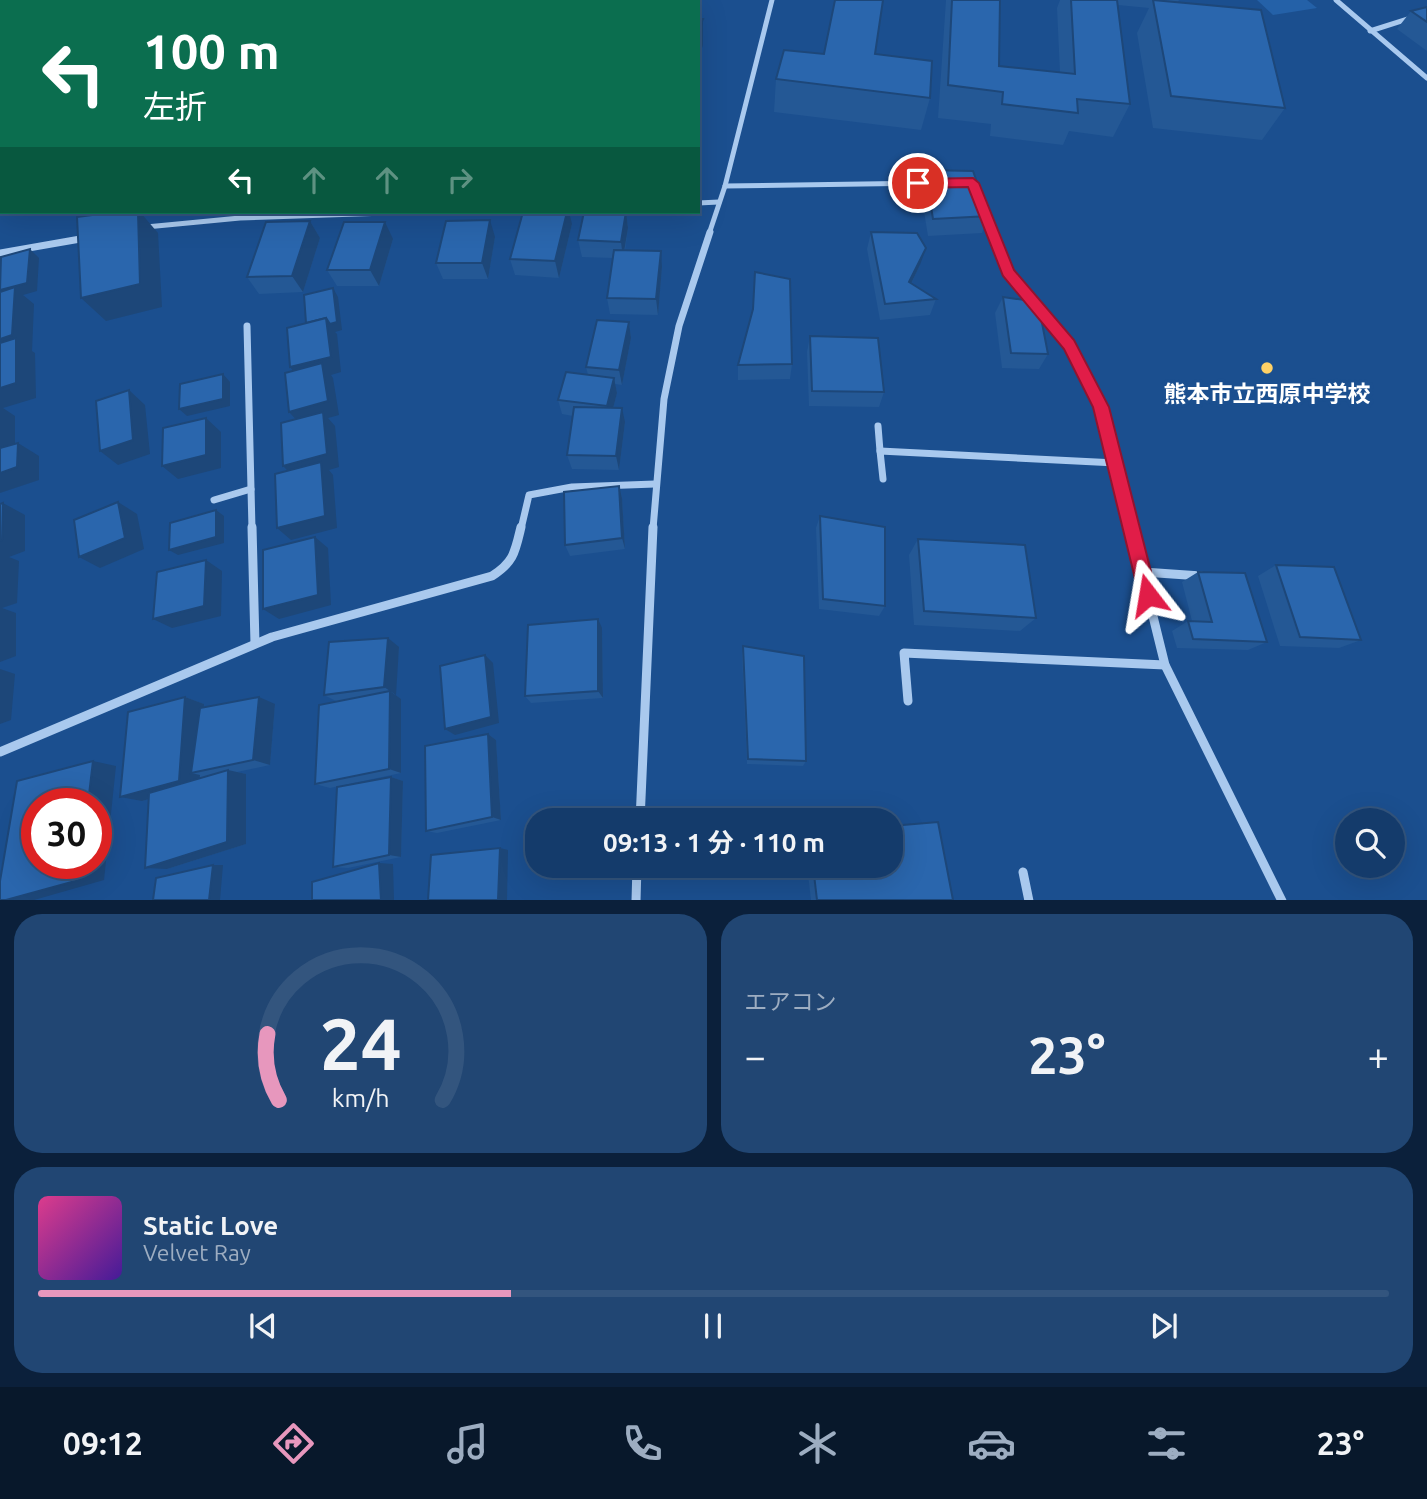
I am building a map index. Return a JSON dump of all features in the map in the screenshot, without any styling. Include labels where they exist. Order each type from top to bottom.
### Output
[{"type":"street","points":[[640,808],[655,484],[664,399],[679,326],[724,186],[772,0]]},
{"type":"street","points":[[1336,0],[1427,78]]},
{"type":"street","points":[[1370,31],[1427,13]]},
{"type":"street","points":[[724,186],[945,183]]},
{"type":"street","points":[[700,203],[719,202]]},
{"type":"street","points":[[983,208],[1008,272],[1069,345],[1101,407],[1165,665],[1282,900]]},
{"type":"street","points":[[133,230],[241,215],[299,214]]},
{"type":"street","points":[[0,253],[93,237]]},
{"type":"street","points":[[247,326],[255,644]]},
{"type":"street","points":[[878,426],[883,479]]},
{"type":"street","points":[[880,451],[1116,463]]},
{"type":"street","points":[[0,752],[272,637],[492,576],[508,566],[515,552],[529,495],[572,487],[655,484]]},
{"type":"street","points":[[214,500],[251,489]]},
{"type":"street","points":[[1143,572],[1205,576]]},
{"type":"street","points":[[908,701],[904,653],[1165,665]]},
{"type":"street","points":[[1023,872],[1030,900]]},
{"type":"street","points":[[636,900],[637,878]]},
{"type":"shaded area","points":[[1257,0],[1307,0],[1317,8],[1273,15]]},
{"type":"building","points":[[835,0],[883,0],[875,54],[932,61],[930,98],[776,79],[784,50],[824,54]]},
{"type":"building","points":[[952,0],[1000,0],[999,66],[1075,74],[1071,0],[1117,0],[1130,104],[1077,99],[1078,113],[1002,104],[1003,92],[948,85]]},
{"type":"building","points":[[1153,0],[1261,10],[1285,108],[1171,96]]},
{"type":"building","points":[[1427,7],[1427,22],[1411,11]]},
{"type":"building","points":[[925,170],[973,171],[989,216],[933,219]]},
{"type":"building","points":[[138,214],[140,284],[81,298],[77,217]]},
{"type":"building","points":[[522,214],[567,214],[555,261],[510,259]]},
{"type":"building","points":[[584,214],[626,214],[621,242],[578,240]]},
{"type":"building","points":[[490,220],[482,263],[436,263],[446,221]]},
{"type":"building","points":[[310,221],[292,276],[247,277],[266,222]]},
{"type":"building","points":[[344,222],[385,222],[370,270],[327,270]]},
{"type":"building","points":[[871,232],[917,233],[926,248],[909,282],[936,299],[885,304]]},
{"type":"building","points":[[30,249],[27,283],[0,290],[1,257]]},
{"type":"building","points":[[614,250],[661,251],[656,299],[607,298]]},
{"type":"building","points":[[755,272],[790,279],[792,364],[738,365],[753,309]]},
{"type":"building","points":[[15,287],[12,335],[0,339],[0,292]]},
{"type":"building","points":[[333,288],[337,322],[330,324],[326,318],[306,323],[304,295]]},
{"type":"building","points":[[1003,297],[1038,302],[1048,354],[1011,353]]},
{"type":"building","points":[[326,318],[331,357],[290,367],[287,328]]},
{"type":"building","points":[[597,320],[629,322],[619,370],[586,367]]},
{"type":"building","points":[[810,336],[878,338],[884,392],[812,391]]},
{"type":"building","points":[[16,338],[16,383],[0,388],[0,343]]},
{"type":"building","points":[[322,363],[328,401],[289,412],[285,373]]},
{"type":"building","points":[[566,372],[614,378],[607,406],[558,400]]},
{"type":"building","points":[[223,374],[223,399],[179,409],[180,384]]},
{"type":"building","points":[[129,390],[133,440],[100,451],[96,401]]},
{"type":"building","points":[[574,407],[622,408],[616,456],[567,455]]},
{"type":"building","points":[[323,412],[327,454],[283,466],[281,423]]},
{"type":"building","points":[[206,418],[206,455],[162,466],[163,428]]},
{"type":"building","points":[[18,443],[17,467],[0,473],[0,448]]},
{"type":"building","points":[[321,462],[325,516],[277,528],[275,474]]},
{"type":"building","points":[[619,486],[622,538],[565,545],[564,492]]},
{"type":"building","points":[[118,502],[125,538],[79,557],[74,520]]},
{"type":"building","points":[[3,503],[2,540],[0,541],[0,504]]},
{"type":"building","points":[[216,510],[216,537],[169,550],[170,523]]},
{"type":"building","points":[[820,516],[885,527],[885,606],[823,599]]},
{"type":"building","points":[[315,537],[318,595],[263,609],[263,550]]},
{"type":"building","points":[[918,539],[1025,545],[1036,618],[924,611]]},
{"type":"building","points":[[206,560],[204,606],[153,619],[157,572]]},
{"type":"building","points":[[1276,565],[1334,567],[1361,640],[1300,637]]},
{"type":"building","points":[[1198,572],[1245,573],[1267,642],[1193,639],[1188,621],[1212,622]]},
{"type":"building","points":[[598,619],[598,691],[525,696],[528,625]]},
{"type":"building","points":[[388,638],[384,687],[324,695],[329,642]]},
{"type":"building","points":[[743,646],[804,656],[806,761],[748,759]]},
{"type":"building","points":[[485,655],[491,717],[445,729],[440,666]]},
{"type":"building","points":[[390,691],[389,769],[315,784],[319,705]]},
{"type":"building","points":[[185,697],[179,781],[120,797],[128,712]]},
{"type":"building","points":[[259,697],[253,760],[191,773],[200,708]]},
{"type":"building","points":[[488,734],[492,817],[426,831],[425,746]]},
{"type":"building","points":[[93,761],[90,788],[21,788],[21,879],[79,880],[0,900],[0,881],[17,781]]},
{"type":"building","points":[[228,770],[227,842],[145,868],[149,793]]},
{"type":"building","points":[[391,777],[389,855],[333,867],[337,787]]},
{"type":"building","points":[[938,822],[953,900],[817,900],[814,878],[903,878],[903,825]]},
{"type":"building","points":[[500,848],[498,900],[428,900],[431,855]]},
{"type":"building","points":[[379,863],[381,900],[312,900],[312,882]]},
{"type":"building","points":[[213,865],[209,900],[153,900],[156,878]]},
{"type":"place","name":"熊本市立西原中学校","points":[[1267,368]]},
{"type":"route","points":[[918,183],[973,183],[1008,272],[1069,345],[1101,407],[1148,595]]}]
